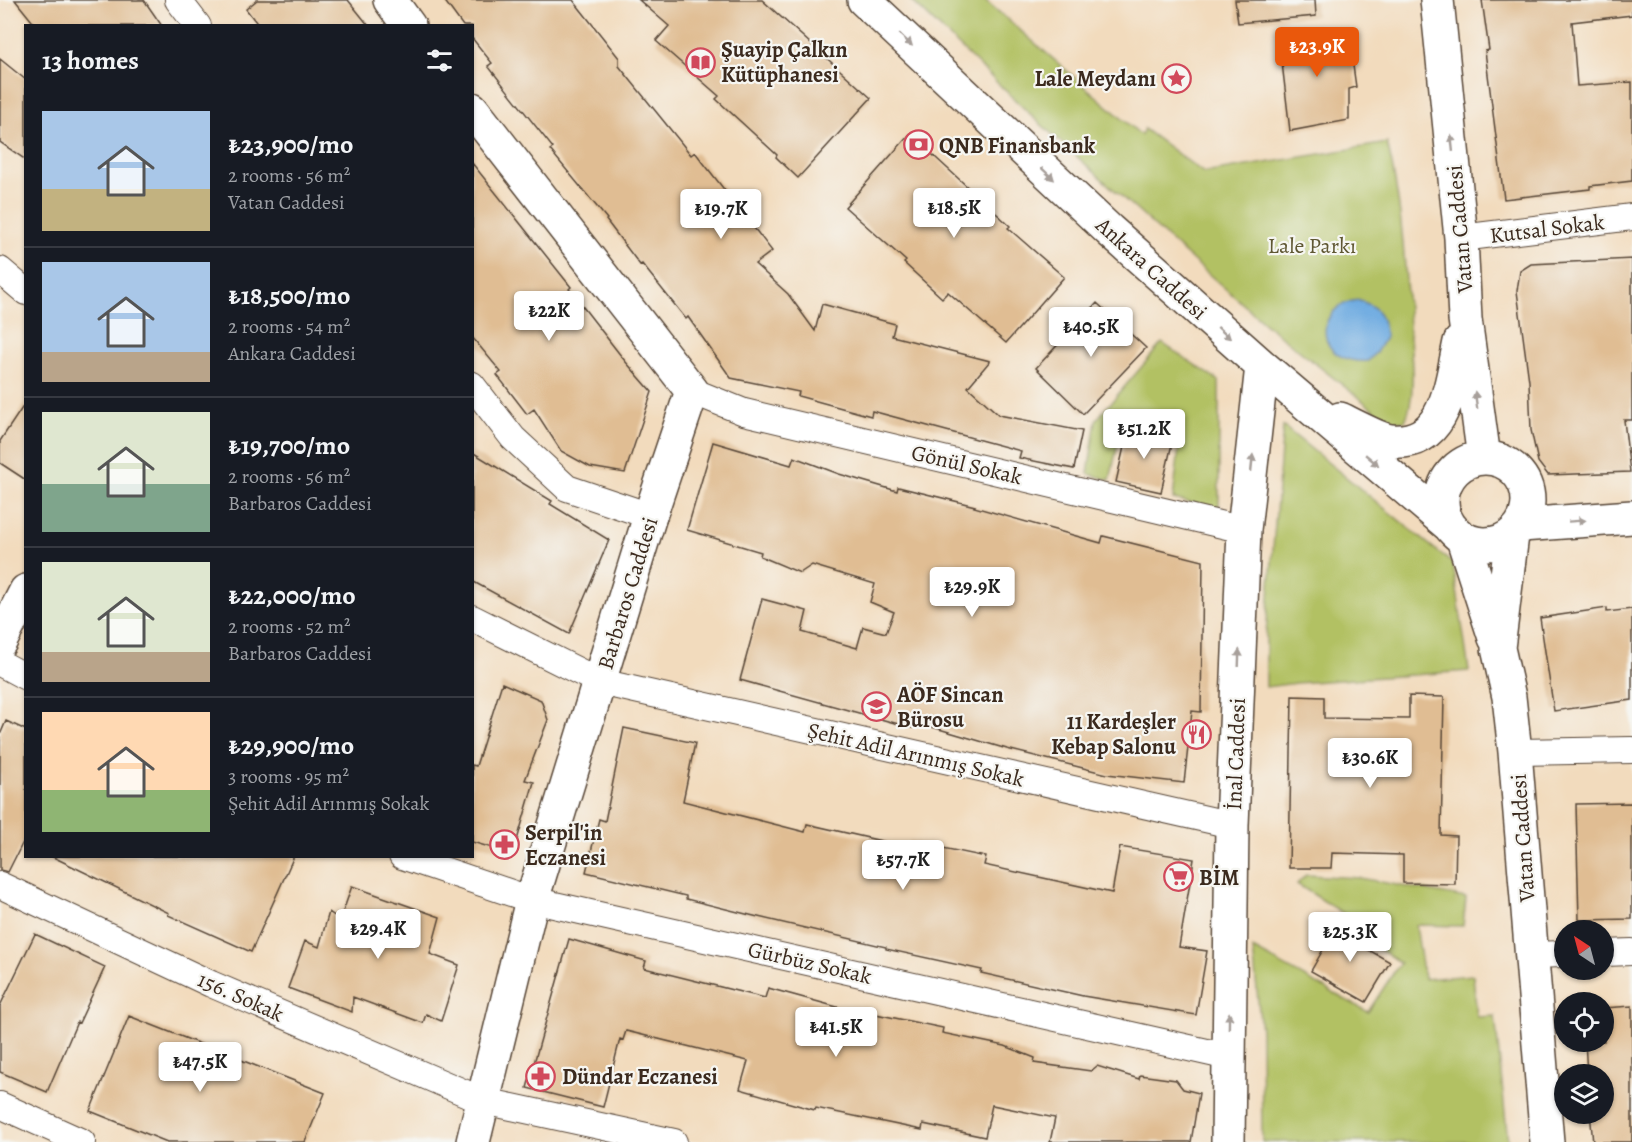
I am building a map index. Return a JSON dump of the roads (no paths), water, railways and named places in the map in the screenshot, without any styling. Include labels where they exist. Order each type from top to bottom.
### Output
[{"type":"main road","points":[[390,0],[408,24]]},
{"type":"main road","name":"Ankara Caddesi","points":[[864,0],[1109,230],[1262,366],[1457,532]]},
{"type":"main road","name":"Vatan Caddesi","points":[[1437,0],[1461,238],[1465,319],[1484,458]]},
{"type":"main road","points":[[474,112],[692,391]]},
{"type":"main road","points":[[1308,405],[1390,441],[1417,438],[1435,424],[1447,402],[1465,319]]},
{"type":"main road","name":"İnal Caddesi","points":[[1228,1142],[1232,825],[1245,530],[1262,366]]},
{"type":"main road","name":"Barbaros Caddesi","points":[[473,1142],[532,900],[650,516],[692,391]]},
{"type":"main road","points":[[1457,532],[1475,543],[1488,544],[1501,542],[1517,530],[1527,513],[1529,500],[1526,486],[1509,465],[1497,459],[1471,460],[1459,467],[1450,477],[1444,488],[1442,501],[1444,514],[1457,532],[1498,648]]},
{"type":"main road","points":[[1517,530],[1632,518]]},
{"type":"main road","name":"Vatan Caddesi","points":[[1517,530],[1498,648],[1509,697],[1515,752],[1547,1142]]},
{"type":"main road","points":[[0,642],[24,595]]},
{"type":"street","points":[[178,0],[196,24]]},
{"type":"street","name":"Kutsal Sokak","points":[[1461,238],[1632,217]]},
{"type":"street","points":[[0,270],[24,290]]},
{"type":"street","points":[[474,388],[513,438],[567,488],[650,516]]},
{"type":"street","name":"Gönül Sokak","points":[[692,391],[744,411],[1245,530]]},
{"type":"street","name":"Şehit Adil Arınmış Sokak","points":[[474,619],[600,682],[1232,825]]},
{"type":"street","points":[[0,663],[24,676]]},
{"type":"street","points":[[1515,752],[1632,750]]},
{"type":"street","name":"Gürbüz Sokak","points":[[408,858],[532,900],[1229,1057]]},
{"type":"street","name":"156. Sokak","points":[[0,885],[211,984],[484,1101],[674,1142]]},
{"type":"street","points":[[1614,953],[1632,952]]},
{"type":"street","points":[[1531,956],[1554,955]]},
{"type":"street","points":[[0,1105],[82,1142]]},
{"type":"water","points":[[1357,300],[1375,308],[1383,322],[1386,336],[1368,361],[1350,360],[1337,354],[1329,345],[1325,335],[1326,323],[1332,313],[1342,305]]},
{"type":"place","name":"Şuayip Çalkın Kütüphanesi","points":[[700,62]]},
{"type":"place","name":"Lale Meydanı","points":[[1177,78]]},
{"type":"place","name":"QNB Finansbank","points":[[918,145]]},
{"type":"place","name":"AÖF Sincan Bürosu","points":[[876,707]]},
{"type":"place","name":"11 Kardeşler Kebap Salonu","points":[[1197,734]]},
{"type":"place","name":"Serpil'in Eczanesi","points":[[504,845]]},
{"type":"place","name":"BİM","points":[[1178,877]]},
{"type":"place","name":"Dündar Eczanesi","points":[[541,1076]]},
{"type":"park label","name":"Lale Parkı","points":[[1312,245]]}]
